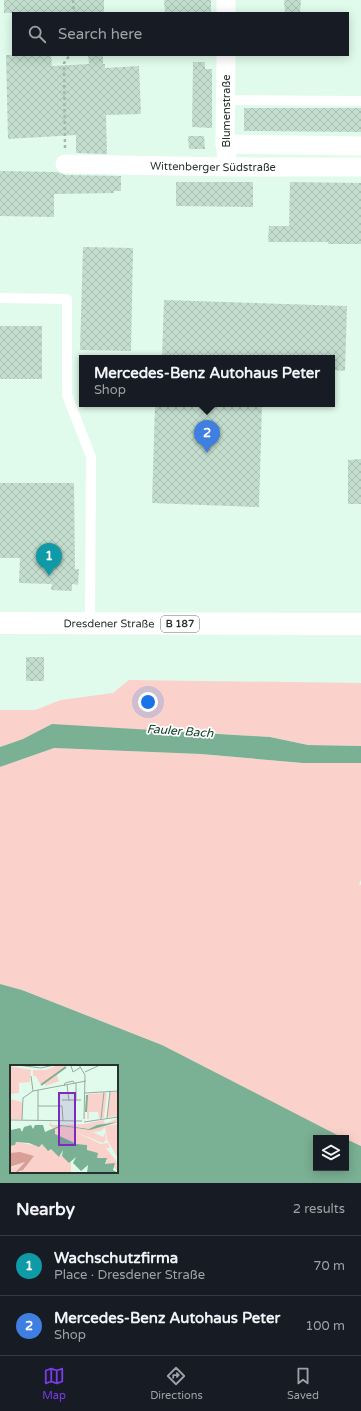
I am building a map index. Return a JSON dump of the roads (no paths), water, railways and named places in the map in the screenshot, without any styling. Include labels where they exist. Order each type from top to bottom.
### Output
[{"type":"main road","name":"Dresdener Straße","points":[[0,622],[361,624]]},
{"type":"street","points":[[226,0],[226,12]]},
{"type":"street","name":"Blumenstraße","points":[[226,56],[226,144],[228,167]]},
{"type":"street","name":"Wittenberger Südstraße","points":[[226,144],[361,146]]},
{"type":"street","name":"Wittenberger Südstraße","points":[[65,164],[228,167],[361,167]]},
{"type":"lane","points":[[226,100],[361,101]]},
{"type":"lane","points":[[0,298],[67,299],[67,395],[91,457],[90,623]]},
{"type":"place","name":"Mercedes-Benz Autohaus Peter","points":[[207,453]]},
{"type":"place","name":"Wachschutzfirma","points":[[49,576]]},
{"type":"water label","name":"Fauler Bach","points":[[180,731]]}]
